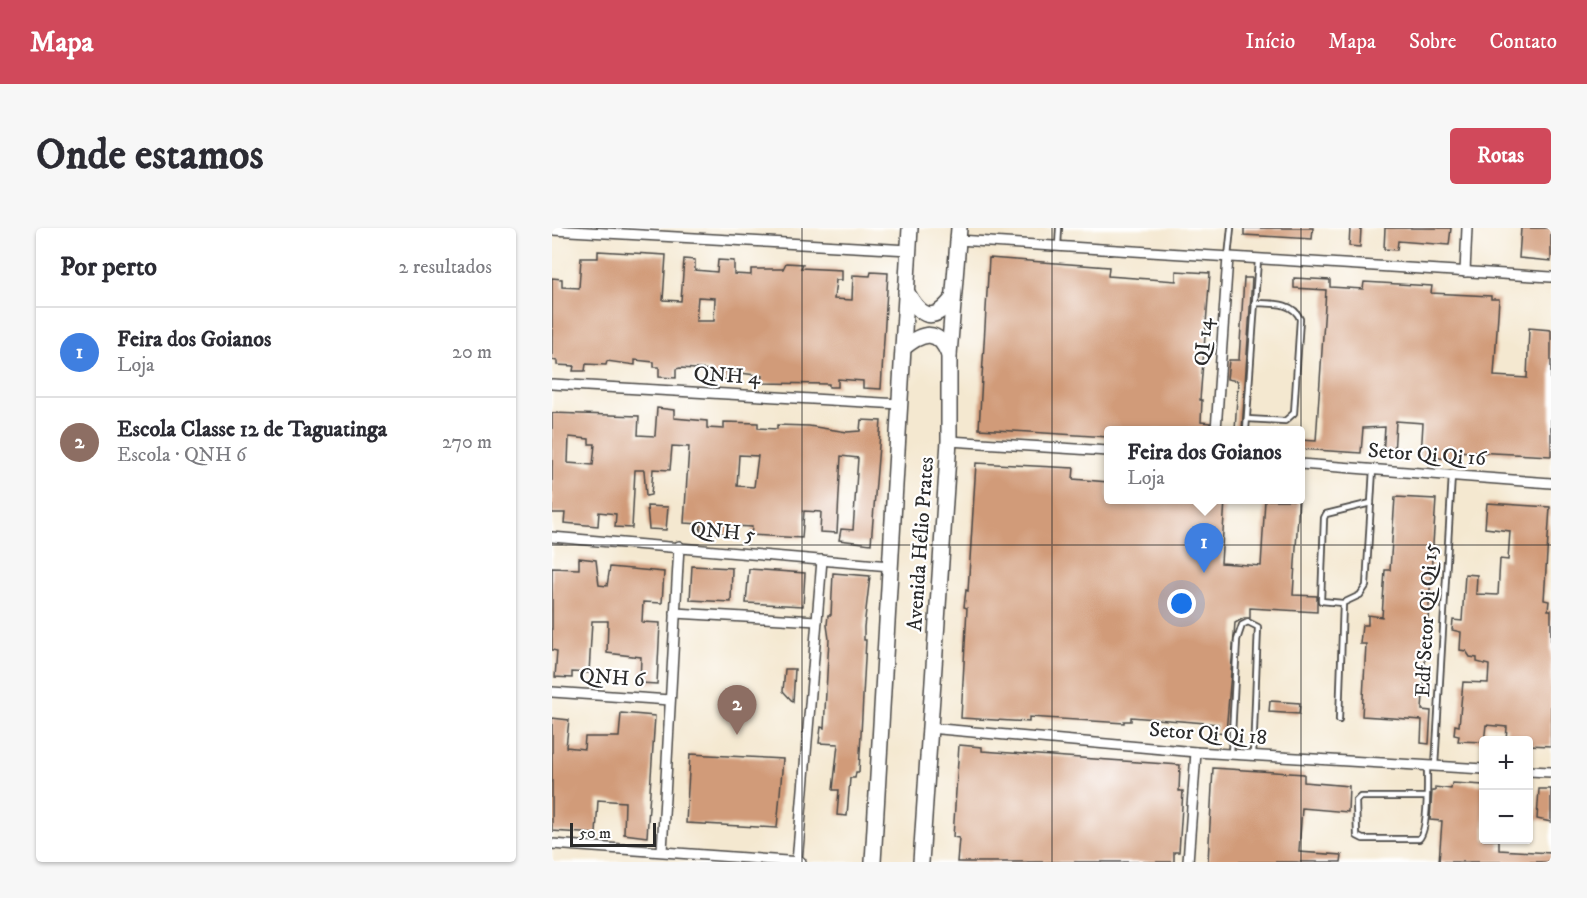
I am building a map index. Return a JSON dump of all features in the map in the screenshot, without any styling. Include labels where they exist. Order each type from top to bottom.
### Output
[{"type":"main road","name":"Avenida Hélio Prates","points":[[873,862],[910,228]]},
{"type":"main road","name":"Avenida Hélio Prates","points":[[921,862],[949,441],[949,355],[958,234]]},
{"type":"main road","points":[[906,291],[917,310],[926,315],[935,315],[944,310],[953,298]]},
{"type":"main road","points":[[903,348],[922,335],[930,335],[944,344],[949,355]]},
{"type":"street","points":[[1465,272],[1467,228]]},
{"type":"street","points":[[552,230],[909,250]]},
{"type":"street","points":[[958,234],[1058,246],[1551,277]]},
{"type":"street","name":"QI 14","points":[[1216,426],[1228,257]]},
{"type":"street","name":"QNH 4","points":[[552,384],[900,404]]},
{"type":"street","points":[[949,441],[1104,451]]},
{"type":"street","name":"Setor Qi Qi 16","points":[[1305,464],[1551,483]]},
{"type":"street","name":"QNH 5","points":[[552,537],[679,546],[890,566]]},
{"type":"street","points":[[662,851],[679,546]]},
{"type":"street","points":[[797,862],[822,560]]},
{"type":"street","points":[[675,613],[817,621]]},
{"type":"street","name":"QNH 6","points":[[552,692],[670,700]]},
{"type":"street","name":"Setor Qi Qi 18","points":[[930,728],[1196,752],[1479,769]]},
{"type":"street","points":[[1188,862],[1196,752]]},
{"type":"street","points":[[1533,771],[1551,772]]},
{"type":"street","points":[[552,844],[803,862]]},
{"type":"lane","points":[[1058,246],[1059,228]]},
{"type":"lane","points":[[1228,257],[1231,228]]},
{"type":"lane","points":[[1246,426],[1258,259]]},
{"type":"lane","points":[[1247,419],[1285,421],[1294,413],[1300,319],[1297,311],[1290,306],[1254,303]]},
{"type":"lane","points":[[1371,503],[1326,514],[1321,601],[1342,603],[1360,595],[1366,586],[1371,503],[1373,469]]},
{"type":"lane","name":"Edf Setor Qi Qi 15","points":[[1426,797],[1360,797],[1356,801],[1357,836],[1363,839],[1419,839],[1422,836],[1431,766],[1452,475]]},
{"type":"lane","points":[[1339,720],[1342,603]]},
{"type":"lane","points":[[1231,754],[1238,640],[1242,625],[1248,622],[1258,627],[1253,756]]},
{"type":"building","points":[[1244,228],[1313,228],[1312,239],[1244,235]]},
{"type":"building","points":[[1350,228],[1361,228],[1360,247],[1349,246]]},
{"type":"building","points":[[1385,228],[1451,228],[1449,245],[1398,241],[1397,250],[1384,249]]},
{"type":"building","points":[[1521,228],[1551,228],[1551,261],[1519,258]]},
{"type":"building","points":[[598,251],[666,255],[663,300],[681,301],[684,259],[695,260],[695,270],[717,272],[718,260],[734,261],[734,274],[751,275],[751,269],[783,269],[786,263],[803,264],[801,268],[842,270],[842,280],[836,280],[834,299],[852,300],[853,275],[870,276],[871,272],[888,273],[881,389],[863,388],[863,381],[838,379],[838,387],[829,387],[829,384],[761,383],[762,376],[727,371],[727,380],[710,379],[711,370],[680,368],[676,369],[676,378],[659,377],[659,367],[654,367],[654,362],[635,360],[635,365],[607,361],[606,365],[586,364],[585,371],[573,371],[574,366],[557,365],[557,361],[552,360],[552,278],[562,279],[562,287],[579,288],[581,258],[598,258]],"holes":[[[698,297],[715,298],[714,321],[696,321]]]},
{"type":"building","points":[[989,258],[1109,267],[1108,276],[1176,281],[1176,271],[1210,273],[1200,400],[1202,400],[1201,422],[1210,423],[1210,426],[1104,426],[1104,437],[979,429]]},
{"type":"building","points":[[1244,278],[1252,278],[1242,426],[1235,426],[1238,381],[1227,379],[1229,360],[1239,360]]},
{"type":"building","points":[[1294,278],[1330,280],[1330,287],[1363,289],[1364,282],[1432,286],[1431,293],[1491,296],[1491,299],[1499,299],[1494,376],[1527,378],[1529,328],[1551,330],[1551,456],[1454,451],[1455,459],[1421,457],[1423,423],[1396,421],[1394,455],[1383,454],[1385,427],[1363,428],[1361,453],[1305,449],[1305,440],[1316,441],[1326,290],[1294,288]]},
{"type":"building","points":[[657,408],[674,410],[674,418],[707,421],[707,428],[724,429],[724,422],[758,423],[758,428],[777,429],[777,425],[809,426],[847,432],[860,431],[861,420],[881,421],[871,544],[839,540],[841,529],[853,530],[858,458],[841,456],[837,533],[820,532],[821,512],[804,511],[802,538],[751,535],[752,527],[734,526],[734,534],[700,532],[701,524],[684,523],[689,447],[672,446],[670,470],[653,469],[651,495],[646,496],[644,470],[635,470],[632,528],[615,527],[616,514],[599,512],[598,526],[564,523],[565,513],[552,513],[552,413],[639,416],[638,435],[655,436]],"holes":[[[569,437],[589,439],[589,444],[595,444],[593,465],[568,463]],[[739,455],[758,456],[754,487],[737,486]]]},
{"type":"building","points":[[976,463],[1074,468],[1073,479],[1104,482],[1104,504],[1225,504],[1221,563],[1261,566],[1265,504],[1299,504],[1293,595],[1317,596],[1317,612],[1250,608],[1250,618],[1244,618],[1235,623],[1226,733],[1217,732],[1218,724],[1131,717],[1131,721],[1124,721],[1124,723],[1029,717],[1029,722],[961,718],[967,608],[964,607],[966,590],[968,591]]},
{"type":"building","points":[[1395,497],[1436,499],[1422,710],[1431,711],[1429,744],[1421,743],[1422,720],[1362,716],[1366,644],[1360,644],[1362,625],[1368,625],[1368,615],[1382,617],[1385,570],[1390,570]]},
{"type":"building","points":[[1487,503],[1550,507],[1544,600],[1549,601],[1548,610],[1551,610],[1551,746],[1533,745],[1533,736],[1506,736],[1507,727],[1486,725],[1485,736],[1479,736],[1479,742],[1458,741],[1459,736],[1454,735],[1455,725],[1459,726],[1463,682],[1488,683],[1489,665],[1477,662],[1477,658],[1470,657],[1466,651],[1460,650],[1461,632],[1452,630],[1453,620],[1462,621],[1465,574],[1477,575],[1476,594],[1498,595],[1500,559],[1508,560],[1510,531],[1485,528]]},
{"type":"building","points":[[647,506],[668,507],[666,530],[649,529]]},
{"type":"building","points":[[579,558],[596,560],[599,585],[607,586],[610,567],[664,572],[662,603],[643,602],[642,622],[660,623],[657,684],[640,683],[641,657],[607,653],[608,621],[592,621],[589,673],[572,672],[572,678],[555,677],[557,651],[552,650],[552,568],[579,569]]},
{"type":"building","points":[[692,566],[732,568],[731,602],[690,600]]},
{"type":"building","points":[[749,569],[805,573],[803,606],[746,603]]},
{"type":"building","points":[[833,573],[870,576],[864,627],[864,640],[866,640],[859,772],[856,772],[855,778],[850,778],[847,816],[837,815],[839,790],[833,790],[838,744],[819,743],[821,727],[824,728],[829,639],[827,625],[828,615],[831,615]]},
{"type":"building","points":[[785,669],[795,669],[793,702],[783,691]]},
{"type":"building","points":[[1270,701],[1300,703],[1299,714],[1269,712]]},
{"type":"building","points":[[621,713],[655,716],[647,837],[624,834],[625,802],[598,800],[596,834],[552,831],[552,718],[569,720],[566,747],[584,749],[585,737],[619,737]]},
{"type":"building","points":[[959,745],[982,747],[982,751],[1180,765],[1179,791],[1183,791],[1179,852],[1174,852],[1174,862],[957,862],[959,838],[953,837]]},
{"type":"building","points":[[690,754],[783,759],[777,828],[686,823]]},
{"type":"building","points":[[1213,768],[1304,774],[1304,782],[1349,786],[1348,812],[1302,808],[1299,852],[1342,855],[1341,862],[1208,862]]},
{"type":"building","points":[[1452,783],[1479,785],[1479,844],[1499,844],[1499,850],[1551,853],[1551,862],[1439,862],[1442,821],[1430,820],[1432,791],[1435,791],[1435,787],[1451,789]]},
{"type":"building","points":[[1539,789],[1551,789],[1551,822],[1537,819]]},
{"type":"place","name":"Feira dos Goianos","points":[[1204,573]]},
{"type":"place","name":"Escola Classe 12 de Taguatinga","points":[[737,735]]}]
